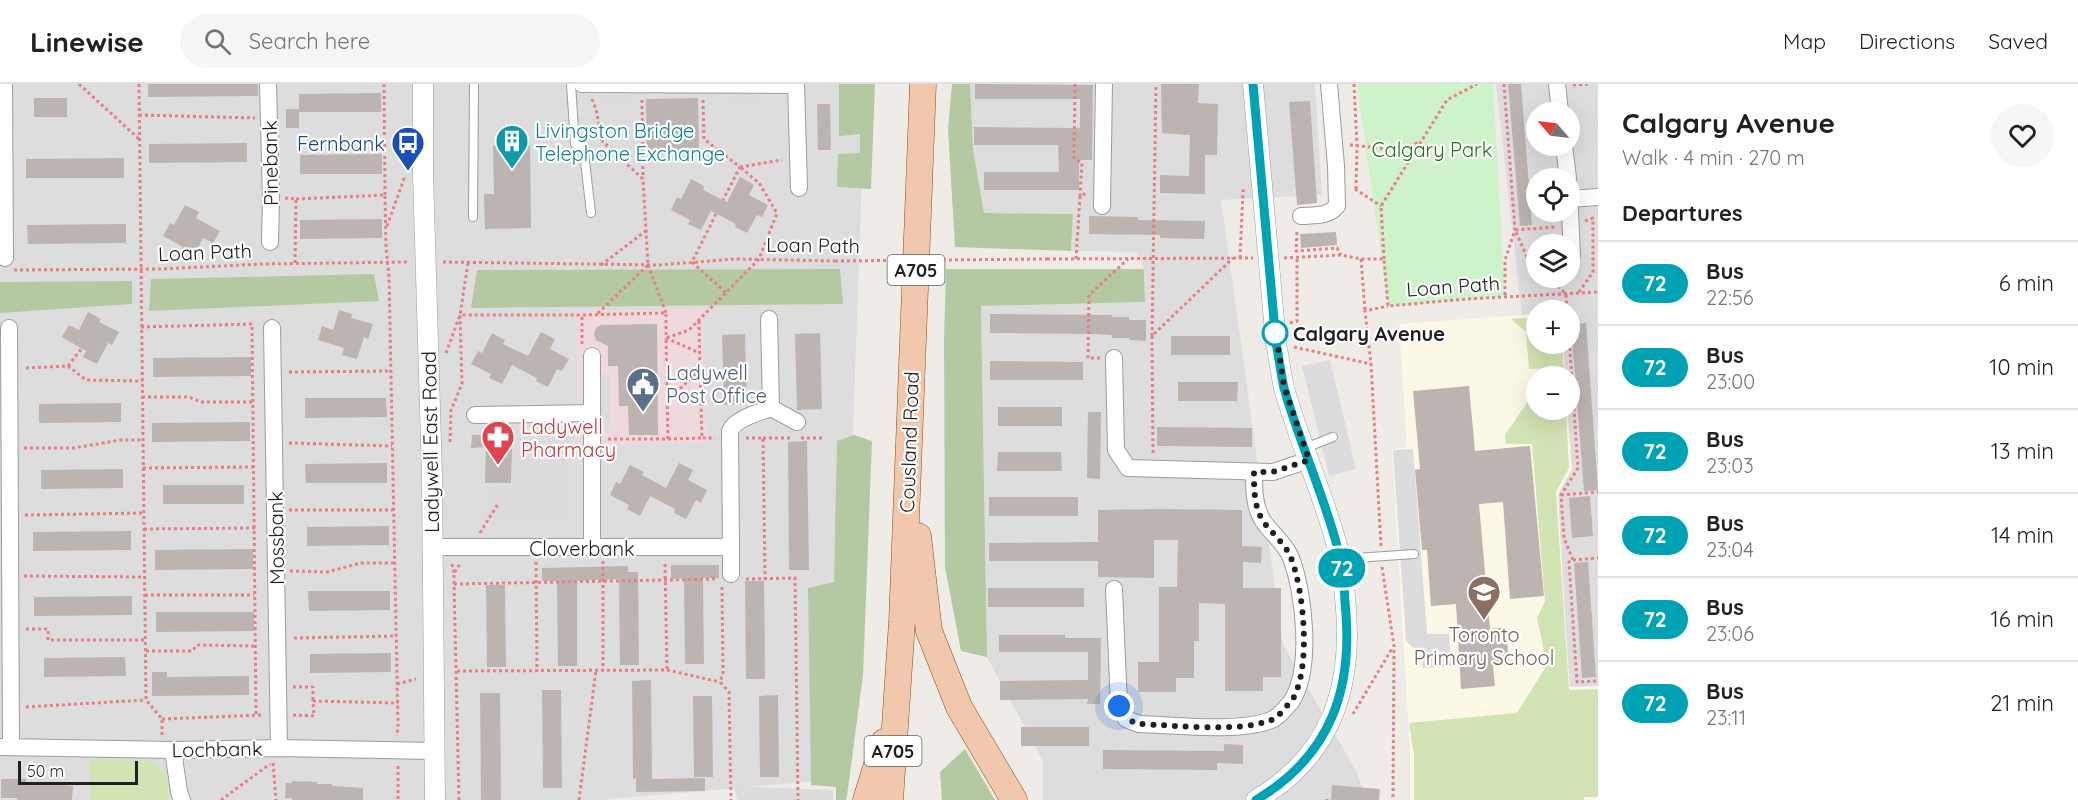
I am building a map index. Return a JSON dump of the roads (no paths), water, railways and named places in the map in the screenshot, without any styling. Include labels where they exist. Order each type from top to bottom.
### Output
[{"type":"main road","name":"Cousland Road","points":[[890,800],[909,455],[923,84]]},
{"type":"main road","points":[[909,455],[929,631],[959,707],[1014,800]]},
{"type":"main road","points":[[866,800],[897,702]]},
{"type":"street","points":[[3,253],[4,84]]},
{"type":"street","name":"Pinebank","points":[[268,84],[270,242]]},
{"type":"street","name":"Ladywell East Road","points":[[423,84],[423,174],[433,547],[435,800]]},
{"type":"street","points":[[579,84],[796,84],[799,188]]},
{"type":"street","points":[[1102,206],[1104,84]]},
{"type":"street","points":[[1253,84],[1276,343],[1284,386],[1326,507],[1341,559],[1347,657],[1339,699],[1328,729],[1307,758],[1279,784],[1256,800]]},
{"type":"street","points":[[1301,216],[1324,215],[1333,211],[1337,206],[1329,84]]},
{"type":"street","points":[[1557,84],[1559,102]]},
{"type":"street","points":[[1580,195],[1598,196]]},
{"type":"street","points":[[769,319],[771,408]]},
{"type":"street","points":[[5,746],[12,708],[9,328]]},
{"type":"street","name":"Mossbank","points":[[272,328],[278,687],[275,753]]},
{"type":"street","points":[[592,356],[592,439],[598,548]]},
{"type":"street","points":[[1114,358],[1116,450],[1128,468],[1273,472],[1307,454]]},
{"type":"street","points":[[771,408],[797,422]]},
{"type":"street","points":[[732,578],[729,438],[733,425],[771,408]]},
{"type":"street","points":[[475,415],[592,413]]},
{"type":"street","points":[[1114,589],[1119,706],[1126,719],[1139,724],[1250,727],[1275,719],[1292,701],[1299,680],[1304,656],[1301,601],[1296,572],[1290,555],[1263,522],[1257,508],[1254,472]]},
{"type":"street","name":"Cloverbank","points":[[433,547],[722,547],[731,544]]},
{"type":"street","name":"Lochbank","points":[[5,746],[275,753],[395,750],[434,752]]},
{"type":"street","points":[[167,750],[182,800]]},
{"type":"lane","points":[[473,217],[474,84]]},
{"type":"lane","points":[[579,84],[575,144],[583,144],[591,213]]},
{"type":"lane","points":[[1307,454],[1333,437]]},
{"type":"lane","points":[[1341,559],[1414,554]]},
{"type":"place","name":"Livingston Bridge Telephone Exchange","points":[[512,170]]},
{"type":"place","name":"Fernbank","points":[[408,172]]},
{"type":"place","name":"Calgary Avenue","points":[[1275,333]]},
{"type":"place","name":"Ladywell Post Office","points":[[643,413]]},
{"type":"place","name":"Ladywell Pharmacy","points":[[498,466]]},
{"type":"place","name":"Toronto Primary School","points":[[1484,621]]},
{"type":"park label","name":"Calgary Park","points":[[1432,149]]}]
